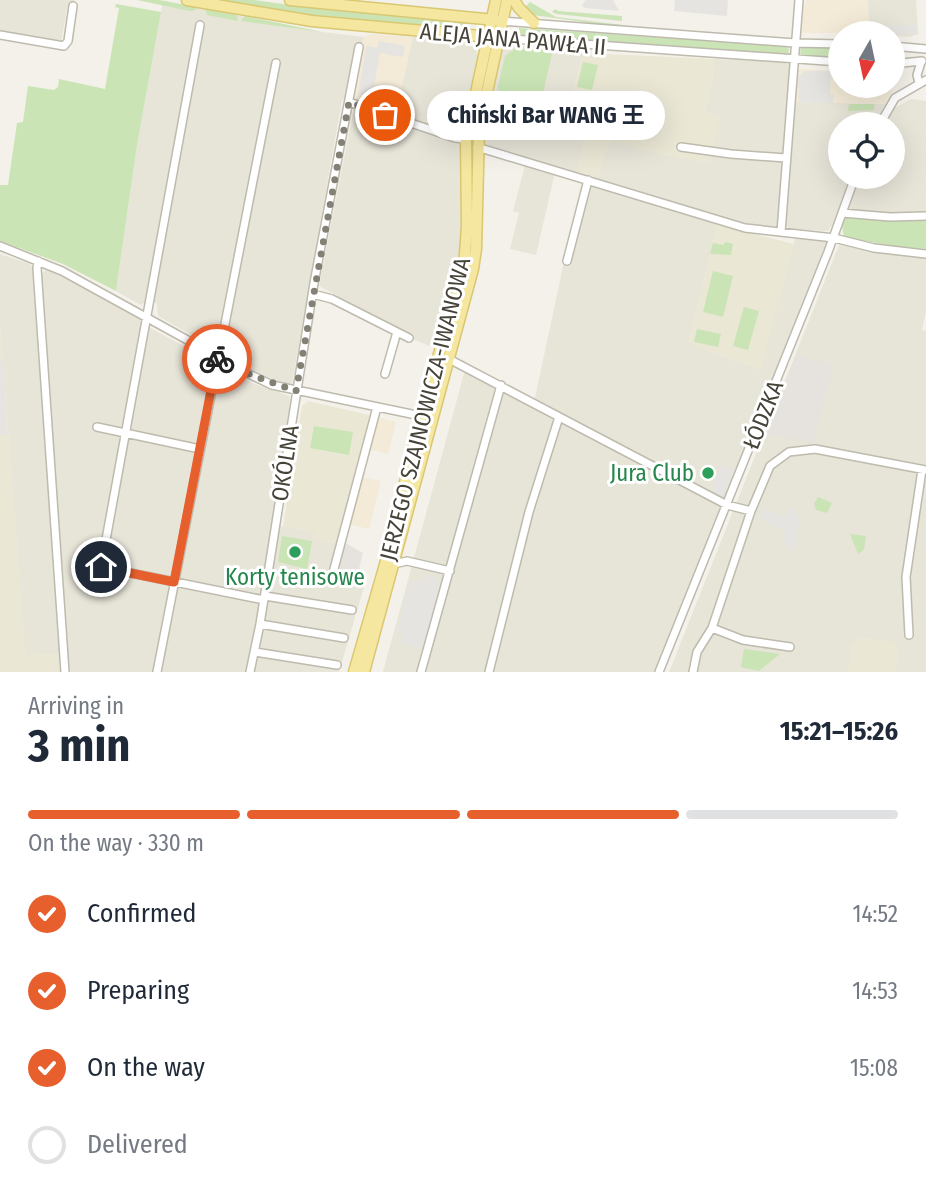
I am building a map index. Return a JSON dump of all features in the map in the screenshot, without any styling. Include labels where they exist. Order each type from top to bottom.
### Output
[{"type":"main road","name":"ALEJA JANA PAWŁA II","points":[[187,0],[280,17],[498,38]]},
{"type":"main road","name":"ALEJA JANA PAWŁA II","points":[[290,0],[496,20]]},
{"type":"main road","points":[[496,0],[496,20]]},
{"type":"main road","points":[[496,20],[507,0]]},
{"type":"main road","points":[[514,0],[534,23]]},
{"type":"main road","name":"JERZEGO SZAJNOWICZA-IWANOWA","points":[[354,672],[386,561],[421,416],[464,268],[467,226],[466,139],[487,37],[496,20]]},
{"type":"main road","name":"JERZEGO SZAJNOWICZA-IWANOWA","points":[[364,672],[467,292],[476,249],[477,147],[498,38],[496,20]]},
{"type":"street","points":[[781,232],[799,0]]},
{"type":"street","points":[[0,35],[64,46],[68,41],[73,6]]},
{"type":"street","name":"ALEJA JANA PAWŁA II","points":[[496,20],[828,44]]},
{"type":"street","points":[[200,24],[128,433],[101,567],[264,598],[352,610]]},
{"type":"street","name":"ALEJA JANA PAWŁA II","points":[[498,38],[828,61]]},
{"type":"street","name":"OKÓLNA","points":[[250,672],[260,624],[296,391],[359,47]]},
{"type":"street","points":[[905,47],[926,48]]},
{"type":"street","points":[[887,112],[895,98],[924,83],[917,75],[924,63],[921,53],[926,48]]},
{"type":"street","points":[[157,672],[276,62]]},
{"type":"street","points":[[905,64],[924,63]]},
{"type":"street","points":[[349,102],[455,138],[466,139]]},
{"type":"street","points":[[477,147],[745,228],[834,238],[874,248],[926,254]]},
{"type":"street","points":[[681,147],[786,158]]},
{"type":"street","points":[[567,261],[588,180]]},
{"type":"street","name":"ŁÓDZKA","points":[[661,672],[834,238],[851,189]]},
{"type":"street","points":[[842,213],[890,217],[926,216]]},
{"type":"street","points":[[0,246],[62,271],[251,375],[296,391],[421,416]]},
{"type":"street","points":[[38,261],[65,672]]},
{"type":"street","points":[[313,294],[332,299],[409,338]]},
{"type":"street","points":[[384,374],[397,332]]},
{"type":"street","points":[[449,359],[727,505],[751,512]]},
{"type":"street","points":[[421,672],[501,385]]},
{"type":"street","points":[[334,569],[377,407]]},
{"type":"street","points":[[489,672],[530,512],[559,417]]},
{"type":"street","points":[[97,427],[200,449]]},
{"type":"street","points":[[693,672],[697,652],[712,628],[751,512],[771,466],[789,452],[815,449],[924,470],[906,577],[909,635]]},
{"type":"street","points":[[398,548],[407,561]]},
{"type":"street","points":[[394,564],[407,561],[450,571]]},
{"type":"street","points":[[260,624],[344,638]]},
{"type":"street","points":[[712,628],[743,640],[790,647]]},
{"type":"street","points":[[255,652],[337,665]]},
{"type":"shaded area","points":[[0,0],[75,0],[67,8],[61,43],[0,32]]},
{"type":"shaded area","points":[[586,0],[613,0],[619,11],[584,8],[582,5]]},
{"type":"shaded area","points":[[675,0],[728,0],[727,16],[674,11]]},
{"type":"shaded area","points":[[807,0],[868,0],[869,21],[828,21],[828,33],[802,33],[803,7]]},
{"type":"shaded area","points":[[868,0],[916,0],[918,34],[905,37],[905,21],[869,21]]},
{"type":"shaded area","points":[[163,1],[322,32],[364,37],[347,97],[342,100],[292,383],[286,384],[259,374],[228,356],[224,351],[226,339],[217,337],[215,346],[211,346],[158,316],[157,303],[146,301],[141,305],[116,291],[137,145]]},
{"type":"shaded area","points":[[905,25],[917,25],[918,34],[905,35]]},
{"type":"shaded area","points":[[372,34],[413,37],[395,115],[353,100],[364,37]]},
{"type":"shaded area","points":[[413,37],[468,42],[476,50],[478,56],[462,132],[454,134],[395,115]]},
{"type":"shaded area","points":[[379,41],[405,46],[403,57],[380,53],[372,97],[358,94],[366,46],[377,48]]},
{"type":"shaded area","points":[[507,44],[583,53],[564,128],[586,134],[576,174],[481,142],[501,47]]},
{"type":"shaded area","points":[[583,53],[714,59],[712,84],[705,112],[721,117],[709,163],[664,155],[613,141],[604,154],[597,180],[576,174],[586,134],[564,128]]},
{"type":"shaded area","points":[[714,59],[784,62],[790,65],[779,225],[775,228],[743,225],[597,180],[604,154],[613,140],[664,155],[687,157],[721,117],[705,113],[712,84]]},
{"type":"shaded area","points":[[798,70],[828,70],[828,98],[888,98],[885,104],[794,102]]},
{"type":"shaded area","points":[[803,71],[828,71],[828,98],[834,98],[833,103],[799,102],[798,75],[802,75]]},
{"type":"shaded area","points":[[911,99],[926,101],[926,214],[848,212],[856,189],[905,189],[905,112],[891,112]]},
{"type":"shaded area","points":[[794,102],[885,104],[881,112],[828,112],[828,189],[846,189],[834,222],[828,231],[789,229],[786,225]]},
{"type":"shaded area","points":[[354,107],[457,141],[462,147],[461,263],[436,349],[411,338],[400,329],[319,286]]},
{"type":"shaded area","points":[[526,162],[555,172],[536,255],[510,249],[519,213],[513,211]]},
{"type":"shaded area","points":[[590,183],[718,222],[689,342],[717,355],[760,369],[796,235],[827,241],[828,247],[727,499],[719,504],[722,507],[674,631],[654,672],[383,672],[465,370],[533,407],[564,262],[568,263]]},
{"type":"shaded area","points":[[717,225],[794,244],[761,369],[689,343]]},
{"type":"shaded area","points":[[839,245],[888,254],[926,257],[926,312],[922,330],[926,331],[926,672],[895,672],[898,648],[853,644],[848,672],[669,672]]},
{"type":"shaded area","points":[[0,254],[30,264],[33,269],[43,273],[46,269],[77,284],[212,361],[214,365],[252,383],[289,396],[271,525],[314,531],[339,544],[331,578],[364,587],[339,672],[61,672],[58,654],[25,656],[0,324]]},
{"type":"shaded area","points":[[0,324],[25,655],[59,654],[60,672],[0,672]]},
{"type":"shaded area","points":[[797,353],[807,359],[834,365],[813,443],[766,434]]},
{"type":"shaded area","points":[[3,360],[7,434],[0,435],[0,361]]},
{"type":"shaded area","points":[[308,401],[373,416],[339,544],[313,538],[314,531],[283,527],[302,406]]},
{"type":"shaded area","points":[[377,417],[396,422],[388,454],[368,449]]},
{"type":"shaded area","points":[[721,465],[734,469],[723,496],[719,498],[713,495],[716,473],[720,473]]},
{"type":"shaded area","points":[[361,477],[381,481],[369,529],[348,524]]},
{"type":"shaded area","points":[[788,508],[798,510],[797,514],[801,515],[794,549],[784,544],[784,529],[758,519],[762,509],[785,518]]},
{"type":"shaded area","points":[[342,541],[363,553],[355,585],[331,578]]},
{"type":"shaded area","points":[[426,575],[439,579],[437,585],[441,586],[425,650],[400,643],[402,632],[397,631],[410,581],[424,582]]},
{"type":"shaded area","points":[[860,637],[894,642],[898,648],[895,672],[848,672],[853,644]]},
{"type":"green space","points":[[137,0],[159,0],[197,7],[196,10],[190,11]]},
{"type":"green space","points":[[210,0],[254,0],[326,10],[468,21],[467,29],[348,20]]},
{"type":"green space","points":[[530,2],[556,17],[623,25],[620,27],[533,15],[523,9]]},
{"type":"green space","points":[[116,4],[161,12],[137,145],[116,291],[63,264],[0,241],[0,185],[8,185],[17,123],[23,122],[28,86],[54,90],[58,87],[59,79],[105,89],[119,8],[115,7]]},
{"type":"green space","points":[[205,9],[236,14],[238,21],[207,15]]},
{"type":"green space","points":[[555,9],[622,16],[622,21],[557,14],[552,12]]},
{"type":"green space","points":[[245,16],[322,32],[241,21]]},
{"type":"green space","points":[[519,28],[785,46],[789,49],[788,56],[519,37]]},
{"type":"green space","points":[[801,47],[828,48],[828,58],[800,56]]},
{"type":"green space","points":[[516,48],[553,50],[541,101],[497,90],[505,56]]},
{"type":"green space","points":[[583,62],[598,65],[592,90],[577,87]]},
{"type":"green space","points":[[849,104],[874,104],[874,110],[848,111]]},
{"type":"green space","points":[[845,216],[926,218],[926,249],[893,246],[844,236],[842,227]]},
{"type":"green space","points":[[726,242],[733,244],[731,255],[710,254],[713,243],[723,245]]},
{"type":"green space","points":[[713,271],[733,276],[723,317],[703,312]]},
{"type":"green space","points":[[744,307],[759,311],[748,350],[733,346]]},
{"type":"green space","points":[[697,329],[721,334],[718,347],[694,342]]},
{"type":"green space","points":[[314,426],[353,432],[349,455],[310,448]]},
{"type":"green space","points":[[818,497],[832,503],[827,513],[816,510],[814,504]]},
{"type":"green space","points":[[850,534],[866,536],[864,550],[858,554]]},
{"type":"green space","name":"Korty tenisowe","points":[[282,536],[312,541],[307,569],[278,562]]},
{"type":"green space","points":[[744,649],[780,654],[759,671],[741,667]]},
{"type":"way so far","points":[[217,359],[218,357],[272,385],[296,391],[349,102],[385,115]]},
{"type":"place","name":"Chiński Bar WANG 王","points":[[385,115]]},
{"type":"place","name":"Jura Club","points":[[708,473]]},
{"type":"place","name":"Korty tenisowe","points":[[295,552]]},
{"type":"route","points":[[101,567],[174,582],[217,359]]}]
